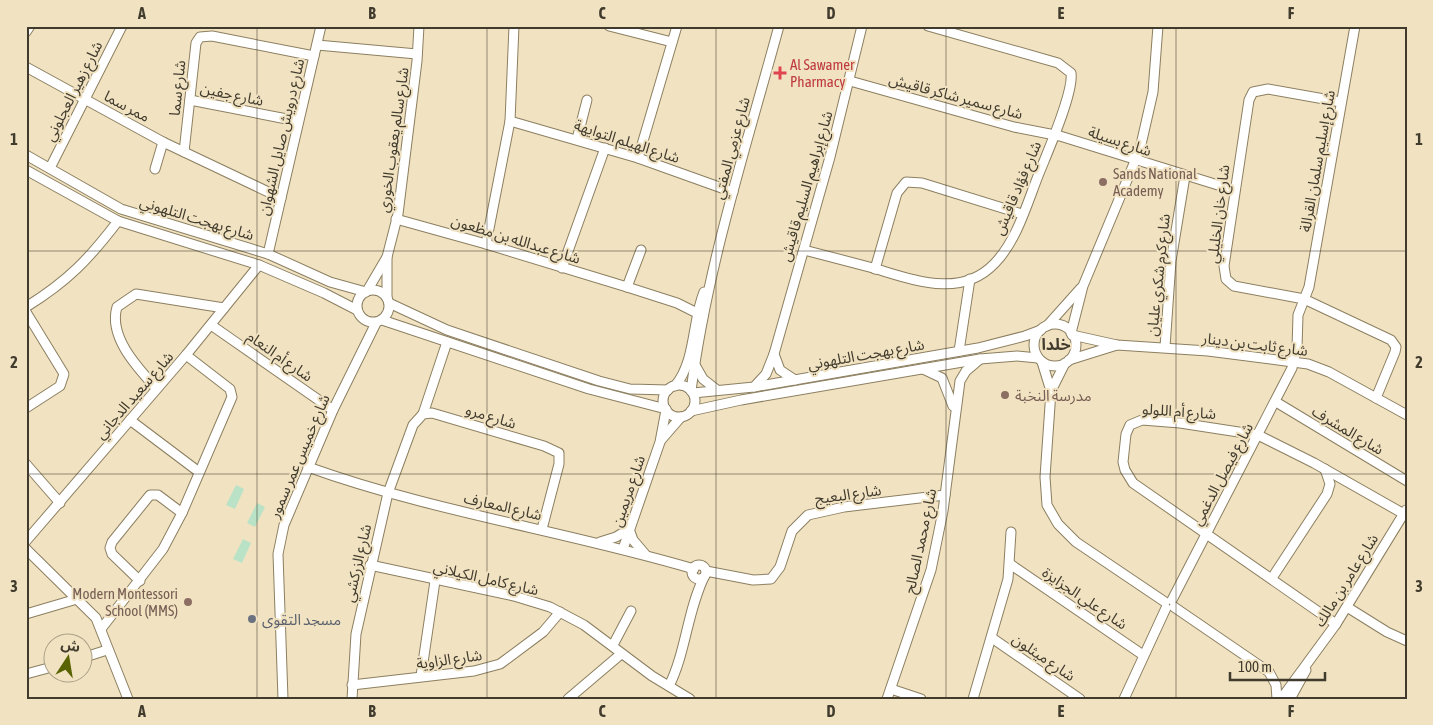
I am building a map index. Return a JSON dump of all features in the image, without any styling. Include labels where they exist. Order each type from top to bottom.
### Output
[{"type":"street","points":[[26,32],[30,26]]},
{"type":"street","name":"شارع زهير العجلوني","points":[[50,168],[122,26]]},
{"type":"street","name":"شارع درويش صايل الشهوان","points":[[268,254],[297,122],[321,26]]},
{"type":"street","name":"شارع سالم يعقوب الخوري","points":[[388,300],[387,257],[396,219],[418,54],[419,26]]},
{"type":"street","points":[[486,244],[510,121],[514,26]]},
{"type":"street","points":[[609,26],[672,42]]},
{"type":"street","points":[[638,158],[677,26]]},
{"type":"street","name":"شارع عزمي المفتي","points":[[672,388],[685,369],[778,26]]},
{"type":"street","name":"شارع إبراهيم السليم قاقيش","points":[[754,387],[766,374],[774,354],[850,82],[862,26]]},
{"type":"street","name":"شارع فؤاد قاقيش","points":[[804,250],[925,283],[947,284],[970,280],[996,262],[1008,244],[1054,135],[1072,78],[1067,67],[1058,63],[928,26]]},
{"type":"street","points":[[1051,391],[1075,348],[1072,334],[1083,286],[1136,162],[1152,98],[1158,26]]},
{"type":"street","name":"شارع إسليم سلمان القرالة","points":[[1295,360],[1298,315],[1310,282],[1355,26]]},
{"type":"street","name":"شارع سما","points":[[184,152],[196,43],[200,37],[212,36],[314,56]]},
{"type":"street","points":[[317,45],[418,54]]},
{"type":"street","name":"ممر سما","points":[[26,67],[184,152]]},
{"type":"street","name":"شارع سمير شاكر قاقيش","points":[[850,82],[958,113],[1054,135]]},
{"type":"street","name":"شارع خان الخليلي","points":[[1341,102],[1268,89],[1253,92],[1249,100],[1224,266],[1228,283],[1240,289],[1304,299],[1386,336],[1394,343],[1395,352],[1376,398]]},
{"type":"street","name":"شارع جفين","points":[[190,100],[297,122]]},
{"type":"street","points":[[576,139],[587,100]]},
{"type":"street","name":"شارع الهيلم التوايهة","points":[[510,121],[638,158],[734,192]]},
{"type":"street","name":"شارع بسيلة","points":[[1054,135],[1136,162],[1234,190]]},
{"type":"street","points":[[156,169],[163,142]]},
{"type":"street","points":[[562,268],[605,148]]},
{"type":"street","points":[[184,152],[281,198]]},
{"type":"street","name":"شارع بهجت التلهوني","points":[[26,156],[122,209],[268,254],[330,282],[366,291]]},
{"type":"street","name":"شارع بهجت التلهوني","points":[[26,170],[118,221],[259,264],[324,292],[357,310]]},
{"type":"street","name":"شارع كرم شكري عليان","points":[[1165,347],[1171,261],[1185,176]]},
{"type":"street","points":[[875,269],[897,193],[906,182],[922,183],[1022,214]]},
{"type":"street","name":"شارع عبدالله بن مظعون","points":[[396,219],[627,287],[677,303],[700,315]]},
{"type":"street","points":[[26,307],[76,272],[118,221]]},
{"type":"street","points":[[627,287],[641,250]]},
{"type":"street","name":"شارع سالم يعقوب الخوري","points":[[366,291],[387,257]]},
{"type":"street","name":"شارع سعيد الدجاني","points":[[27,548],[60,503],[211,325],[259,264]]},
{"type":"street","points":[[959,351],[970,280]]},
{"type":"street","points":[[1083,286],[1034,340],[1035,353],[1040,360],[1051,391],[1045,494],[1051,514],[1076,542],[1268,672],[1276,685],[1277,699]]},
{"type":"street","points":[[366,291],[380,292],[388,300],[447,330],[599,381],[630,389],[684,386],[692,392],[695,403],[691,412],[681,416],[673,415],[666,410],[589,389],[379,321],[364,320],[357,310],[358,299],[366,291]]},
{"type":"street","points":[[156,388],[136,366],[125,348],[115,320],[117,307],[136,294],[224,308]]},
{"type":"street","points":[[379,321],[388,313],[388,300]]},
{"type":"street","name":"شارع عبدالله بن مظعون","points":[[677,303],[702,306]]},
{"type":"street","points":[[26,312],[64,374],[60,386],[26,408]]},
{"type":"street","name":"شارع عزمي المفتي","points":[[692,392],[700,315]]},
{"type":"street","name":"شارع خميس عمر سمور","points":[[283,698],[278,554],[284,525],[333,410],[379,321]]},
{"type":"street","name":"شارع أم النعام","points":[[211,325],[333,410]]},
{"type":"street","points":[[1044,328],[1060,325],[1072,334]]},
{"type":"street","name":"شارع بهجت التلهوني","points":[[692,392],[754,387],[999,344],[1044,328]]},
{"type":"street","name":"شارع ثابت بن دينار","points":[[1072,334],[1117,345],[1165,347],[1295,360],[1319,367],[1407,415]]},
{"type":"street","points":[[388,493],[413,425],[423,414],[447,342]]},
{"type":"street","name":"شارع ثابت بن دينار","points":[[1067,362],[1117,345]]},
{"type":"street","points":[[774,354],[780,370],[795,380]]},
{"type":"street","points":[[101,629],[163,549],[182,513],[230,404],[232,393],[186,355]]},
{"type":"street","name":"شارع بهجت التلهوني","points":[[691,412],[741,400],[980,359],[1017,356],[1040,360]]},
{"type":"street","name":"شارع محمد الصالح","points":[[887,699],[924,595],[945,495],[954,414],[962,376],[980,359]]},
{"type":"street","points":[[1040,360],[1054,366],[1067,362]]},
{"type":"street","name":"شارع فيصل الدغمي","points":[[1124,699],[1169,604],[1276,402],[1295,360]]},
{"type":"street","points":[[695,364],[704,379],[717,390]]},
{"type":"street","name":"شارع محمد الصالح","points":[[921,368],[942,378],[951,396],[954,414]]},
{"type":"street","points":[[666,410],[663,399],[672,388]]},
{"type":"street","name":"شارع المشرف","points":[[1276,402],[1407,481]]},
{"type":"street","name":"شارع مريمين","points":[[623,549],[660,442],[666,410]]},
{"type":"street","name":"شارع مرو","points":[[423,414],[440,415],[544,446],[559,453],[559,464],[542,529]]},
{"type":"street","name":"شارع مريمين","points":[[660,442],[681,416]]},
{"type":"street","points":[[130,420],[199,472]]},
{"type":"street","name":"شارع أم اللولو","points":[[1207,534],[1133,483],[1125,470],[1123,462],[1127,429],[1134,422],[1147,420],[1211,427],[1258,436]]},
{"type":"street","points":[[1258,436],[1405,511]]},
{"type":"street","points":[[26,464],[60,503]]},
{"type":"street","name":"شارع المعارف","points":[[308,467],[388,493],[647,555],[693,572],[700,566],[705,574]]},
{"type":"street","points":[[1272,578],[1327,494],[1330,484],[1325,469]]},
{"type":"street","name":"شارع الزركشي","points":[[352,699],[356,634],[388,493]]},
{"type":"street","points":[[140,581],[112,554],[110,548],[112,542],[150,494],[158,495],[182,513]]},
{"type":"street","name":"شارع البعيج","points":[[705,574],[753,580],[771,579],[780,567],[792,531],[808,515],[844,507],[945,495]]},
{"type":"street","name":"شارع عامر بن مالك","points":[[1281,699],[1308,665],[1336,624],[1405,511]]},
{"type":"street","points":[[595,543],[609,540],[629,529],[633,540],[647,555]]},
{"type":"street","points":[[973,699],[992,638],[1010,564],[1011,532]]},
{"type":"street","points":[[1207,534],[1336,624]]},
{"type":"street","points":[[27,548],[96,618],[107,650],[133,699]]},
{"type":"street","name":"شارع علي الجزايزة","points":[[1010,564],[1144,655]]},
{"type":"street","name":"شارع كامل الكيلاني","points":[[370,566],[514,596],[560,612],[584,625],[612,645],[621,654],[690,699]]},
{"type":"street","points":[[693,572],[695,595]]},
{"type":"street","points":[[669,686],[682,650],[695,595],[705,574]]},
{"type":"street","points":[[421,676],[436,581]]},
{"type":"street","points":[[26,614],[77,599]]},
{"type":"street","points":[[1347,607],[1387,632],[1407,641]]},
{"type":"street","points":[[612,645],[631,611]]},
{"type":"street","name":"شارع الزاوية","points":[[352,685],[474,671],[500,664],[542,632],[560,612]]},
{"type":"street","name":"شارع ميثلون","points":[[992,638],[1080,699]]},
{"type":"street","points":[[92,655],[107,650]]},
{"type":"street","points":[[568,699],[621,654]]},
{"type":"street","name":"شارع عامر بن مالك","points":[[1290,699],[1301,682],[1308,665]]},
{"type":"street","points":[[26,674],[42,670]]},
{"type":"street","points":[[123,683],[128,699]]},
{"type":"street","points":[[891,689],[921,699]]},
{"type":"street","points":[[273,699],[283,698]]},
{"type":"green space","points":[[236,485],[244,489],[235,509],[226,505]]},
{"type":"green space","points":[[257,503],[265,507],[255,527],[247,523]]},
{"type":"green space","points":[[243,539],[251,543],[242,563],[233,559]]},
{"type":"place","name":"Al Sawamer Pharmacy","points":[[780,73]]},
{"type":"place","name":"Sands National Academy","points":[[1103,182]]},
{"type":"place","name":"مدرسة النخبة","points":[[1005,395]]},
{"type":"place","name":"Modern Montessori School (MMS)","points":[[188,602]]},
{"type":"place","name":"مسجد التقوى","points":[[252,619]]},
{"type":"district","name":"خلدا","points":[[1056,344]]}]
